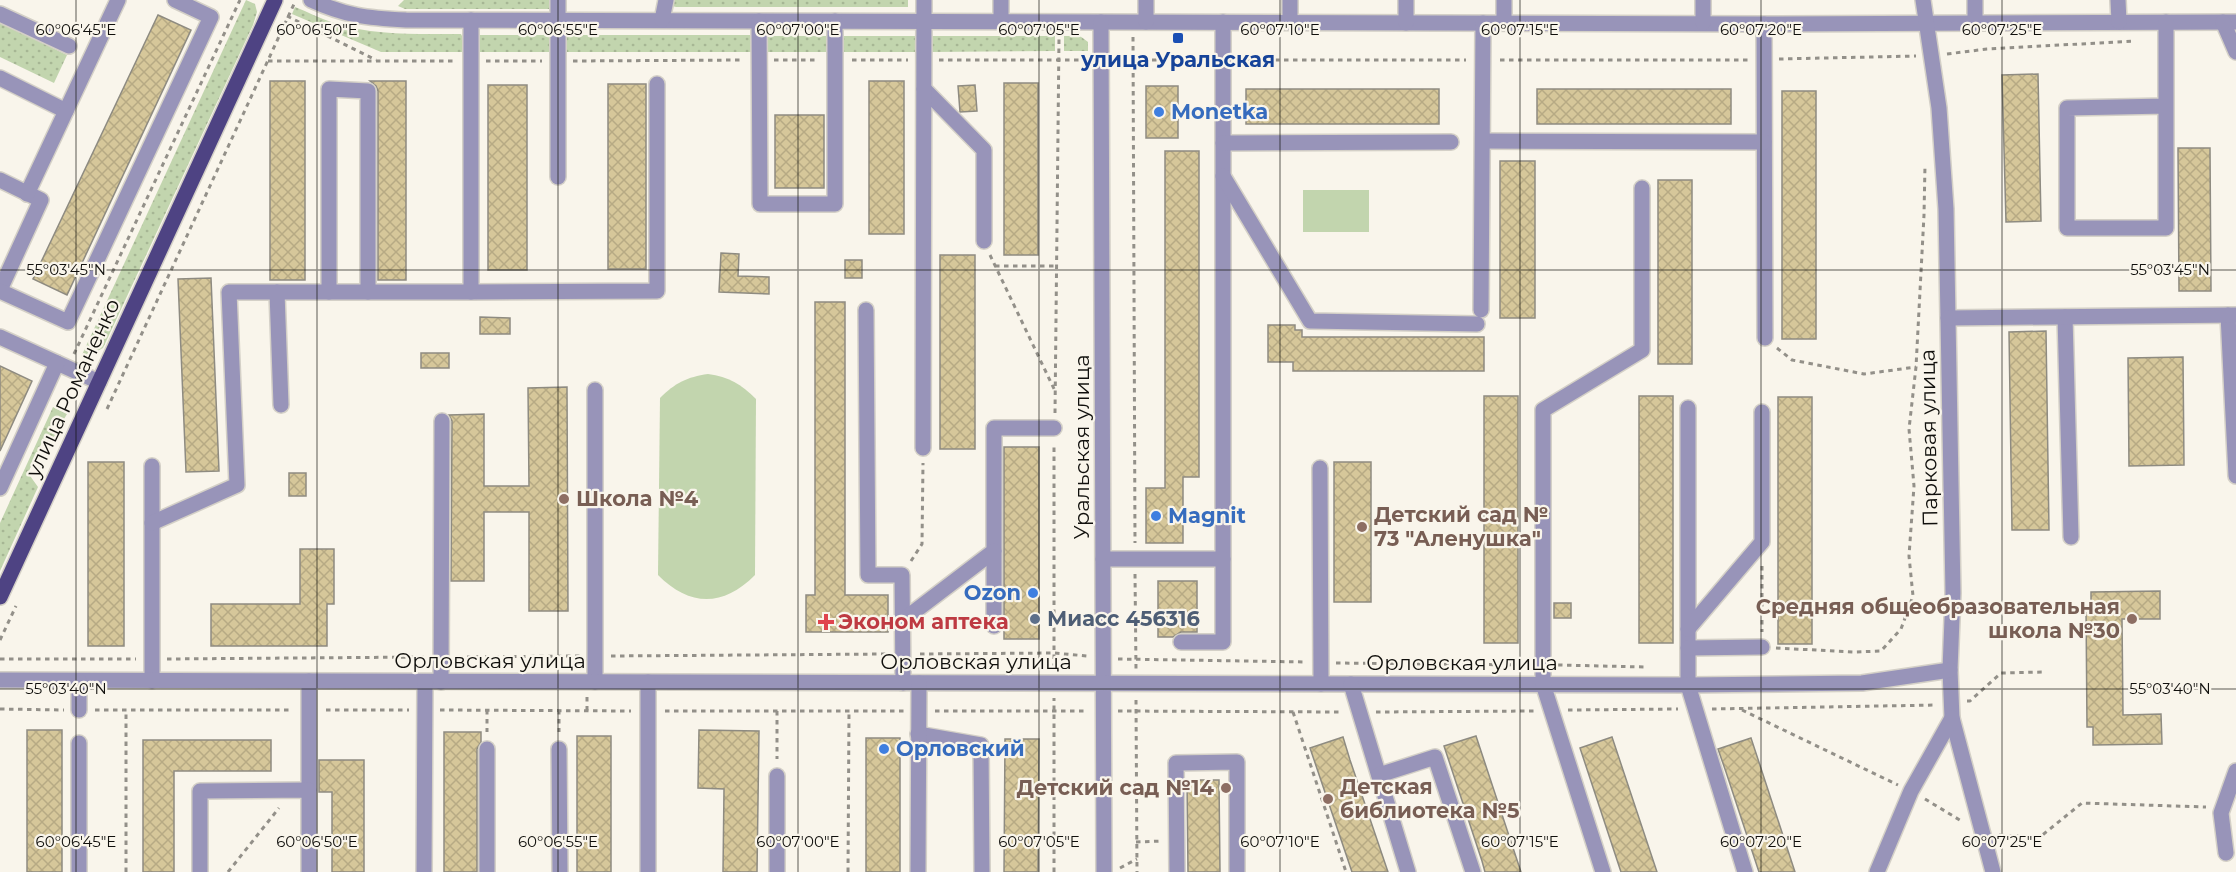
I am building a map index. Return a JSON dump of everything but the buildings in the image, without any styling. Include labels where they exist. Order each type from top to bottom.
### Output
[{"type":"main road","name":"улица Романенко","points":[[0,597],[273,4]]},
{"type":"street","points":[[27,194],[118,0]]},
{"type":"street","points":[[0,180],[40,200],[0,291],[68,322],[211,17],[175,0]]},
{"type":"street","points":[[310,0],[337,12],[371,18],[471,20],[1703,24],[2229,22],[2236,52]]},
{"type":"street","points":[[558,0],[558,177]]},
{"type":"street","points":[[662,20],[666,0]]},
{"type":"street","points":[[923,448],[924,0]]},
{"type":"street","points":[[1001,0],[1001,21]]},
{"type":"street","points":[[1140,22],[1146,0]]},
{"type":"street","points":[[1290,0],[1290,22]]},
{"type":"street","points":[[1406,0],[1406,23]]},
{"type":"street","points":[[1504,0],[1504,23]]},
{"type":"street","points":[[1703,0],[1703,24]]},
{"type":"street","name":"Парковая улица","points":[[1923,0],[1939,108],[1944,176],[1953,593],[1950,670],[1952,711],[1993,872]]},
{"type":"street","points":[[1974,22],[1975,0]]},
{"type":"street","points":[[2118,0],[2119,22]]},
{"type":"street","points":[[0,14],[69,46]]},
{"type":"street","points":[[471,20],[471,292]]},
{"type":"street","points":[[759,21],[760,204],[835,204],[835,21]]},
{"type":"street","name":"Уральская улица","points":[[1101,22],[1104,872]]},
{"type":"street","points":[[1181,642],[1223,642],[1223,22]]},
{"type":"street","points":[[2166,22],[2166,39],[2166,106],[2166,228],[2067,228],[2067,108],[2166,106]]},
{"type":"street","points":[[1223,176],[1310,321],[1479,317],[1483,23]]},
{"type":"street","points":[[1764,24],[1765,338]]},
{"type":"street","points":[[0,78],[66,111]]},
{"type":"street","points":[[152,523],[237,485],[229,292],[657,291],[657,84]]},
{"type":"street","points":[[329,292],[329,89],[368,91],[368,292]]},
{"type":"street","points":[[924,89],[984,150],[984,241]]},
{"type":"street","points":[[1483,141],[1764,142]]},
{"type":"street","points":[[1223,143],[1451,142]]},
{"type":"street","points":[[1603,872],[1544,684],[1544,410],[1642,350],[1642,188]]},
{"type":"street","points":[[277,292],[281,405]]},
{"type":"street","points":[[866,310],[868,575],[902,575],[903,683]]},
{"type":"street","points":[[1948,318],[2232,315],[2236,476]]},
{"type":"street","points":[[2065,317],[2070,537]]},
{"type":"street","points":[[0,337],[99,382]]},
{"type":"street","points":[[0,488],[62,366]]},
{"type":"street","points":[[595,390],[595,682]]},
{"type":"street","points":[[1688,408],[1688,685],[1745,872]]},
{"type":"street","points":[[1688,629],[1762,542],[1762,412]]},
{"type":"street","points":[[441,682],[442,421]]},
{"type":"street","points":[[993,626],[994,428],[1054,428]]},
{"type":"street","points":[[152,466],[152,681]]},
{"type":"street","points":[[1320,468],[1321,684]]},
{"type":"street","points":[[902,621],[994,551]]},
{"type":"street","points":[[1103,559],[1223,559]]},
{"type":"street","points":[[1688,648],[1762,647]]},
{"type":"street","name":"Орловская улица","points":[[0,680],[1688,685],[1862,683],[1950,670]]},
{"type":"street","points":[[78,681],[78,710]]},
{"type":"street","points":[[309,681],[309,872]]},
{"type":"street","points":[[424,872],[425,682]]},
{"type":"street","points":[[648,682],[648,872]]},
{"type":"street","points":[[918,872],[919,683]]},
{"type":"street","points":[[1352,684],[1408,872]]},
{"type":"street","points":[[1877,872],[1911,791],[1952,711]]},
{"type":"street","points":[[918,734],[981,745],[982,872]]},
{"type":"street","points":[[79,743],[79,872]]},
{"type":"street","points":[[487,749],[487,872]]},
{"type":"street","points":[[560,749],[560,872]]},
{"type":"street","points":[[1379,776],[1435,757],[1473,872]]},
{"type":"street","points":[[1177,872],[1176,763],[1237,762],[1237,872]]},
{"type":"street","points":[[2226,853],[2221,813],[2236,771]]},
{"type":"street","points":[[777,776],[777,872]]},
{"type":"street","points":[[200,872],[200,790],[309,790]]},
{"type":"path","points":[[62,366],[240,0]]},
{"type":"path","points":[[104,414],[296,0]]},
{"type":"path","points":[[273,4],[289,17],[377,61]]},
{"type":"path","points":[[1054,872],[1054,428],[1059,22]]},
{"type":"path","points":[[1137,872],[1135,559],[1140,22]]},
{"type":"path","points":[[1931,56],[1987,49],[2166,39]]},
{"type":"path","points":[[1762,542],[1762,647],[1854,652],[1881,651],[1901,629],[1913,596],[1908,556],[1914,486],[1909,429],[1916,367],[1925,164]]},
{"type":"path","points":[[984,241],[1056,394]]},
{"type":"path","points":[[995,266],[1057,266]]},
{"type":"path","points":[[1765,338],[1792,360],[1864,374],[1916,367]]},
{"type":"path","points":[[902,575],[922,544],[923,448]]},
{"type":"path","points":[[0,640],[20,597]]},
{"type":"path","points":[[0,660],[1054,654]]},
{"type":"path","points":[[1136,660],[1655,667]]},
{"type":"path","points":[[0,709],[1952,711],[1970,701],[2001,673],[2044,672]]},
{"type":"path","points":[[1739,709],[1911,791],[1983,834],[2040,837],[2082,803],[2210,807]]},
{"type":"path","points":[[126,710],[126,872]]},
{"type":"path","points":[[487,710],[487,749]]},
{"type":"path","points":[[560,710],[560,749]]},
{"type":"path","points":[[777,711],[777,776]]},
{"type":"path","points":[[848,872],[849,711]]},
{"type":"path","points":[[1293,712],[1346,872]]},
{"type":"path","points":[[228,872],[293,790]]},
{"type":"path","points":[[1136,842],[1177,841]]},
{"type":"path","points":[[1112,872],[1137,859]]},
{"type":"green space","points":[[246,0],[255,4],[257,12],[253,25],[103,348],[81,357]]},
{"type":"green space","points":[[404,0],[551,0],[551,9],[405,9],[398,6]]},
{"type":"green space","points":[[674,0],[908,0],[908,7],[676,7],[672,6]]},
{"type":"green space","points":[[295,7],[324,20],[366,30],[461,34],[464,40],[464,52],[381,52],[292,14]]},
{"type":"green space","points":[[0,22],[67,55],[54,83],[0,57]]},
{"type":"green space","points":[[480,35],[549,35],[552,41],[552,52],[478,52]]},
{"type":"green space","points":[[568,35],[750,35],[753,40],[753,52],[565,52],[565,41]]},
{"type":"green space","points":[[768,36],[826,36],[828,52],[766,52]]},
{"type":"green space","points":[[843,36],[915,36],[917,52],[841,52]]},
{"type":"green space","points":[[932,36],[1055,36],[1055,51],[930,52]]},
{"type":"green space","points":[[1064,36],[1080,36],[1088,42],[1088,51],[1064,51]]},
{"type":"green space","points":[[1303,190],[1369,190],[1369,232],[1303,232]]},
{"type":"green space","points":[[708,374],[734,382],[756,399],[755,575],[731,593],[719,598],[706,599],[694,598],[682,593],[658,575],[660,398],[682,382]]},
{"type":"green space","points":[[53,407],[67,414],[60,426],[55,423],[50,432],[56,435],[53,444],[43,440],[28,473],[38,487],[0,571],[0,523]]},
{"type":"place","name":"улица Уральская","points":[[1178,38]]},
{"type":"place","name":"Monetka","points":[[1159,112]]},
{"type":"place","name":"Школа №4","points":[[564,499]]},
{"type":"place","name":"Magnit","points":[[1156,516]]},
{"type":"place","name":"Детский сад № 73 \"Аленушка\"","points":[[1362,527]]},
{"type":"place","name":"Ozon","points":[[1033,593]]},
{"type":"place","name":"Миасс 456316","points":[[1035,619]]},
{"type":"place","name":"Средняя общеобразовательная школа №30","points":[[2132,619]]},
{"type":"place","name":"Эконом аптека","points":[[826,622]]},
{"type":"place","name":"Орловский","points":[[884,749]]},
{"type":"place","name":"Детский сад №14","points":[[1226,788]]},
{"type":"place","name":"Детская библиотека №5","points":[[1328,799]]}]
